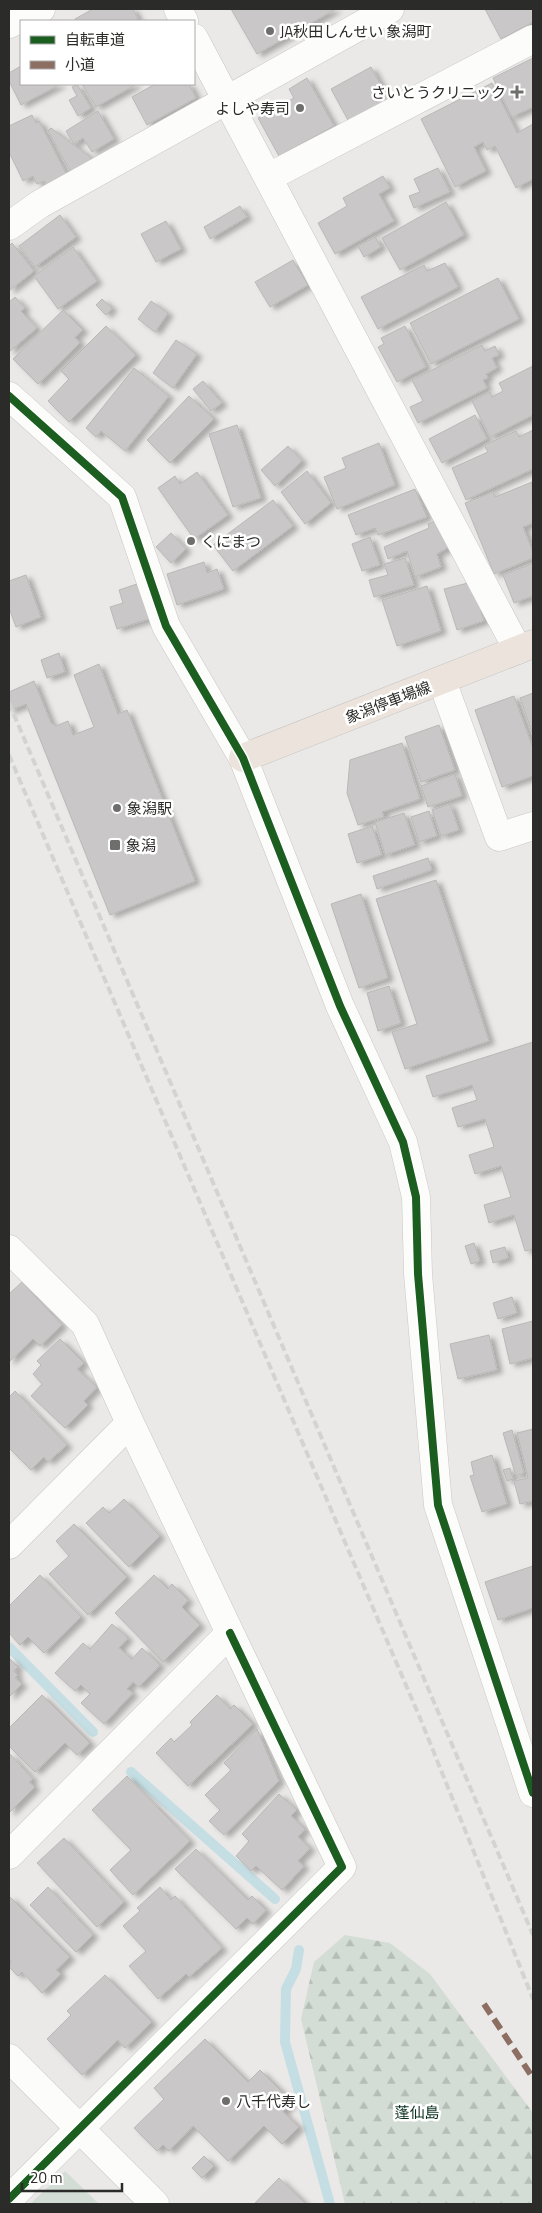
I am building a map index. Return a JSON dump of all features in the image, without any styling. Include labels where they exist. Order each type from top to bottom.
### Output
[{"type":"main road","name":"象潟停車場線","points":[[243,758],[442,682],[526,647]]},
{"type":"street","points":[[9,24],[41,9]]},
{"type":"street","points":[[9,226],[40,204],[227,98],[390,9]]},
{"type":"street","points":[[269,177],[533,39]]},
{"type":"street","points":[[195,40],[526,647]]},
{"type":"street","points":[[9,396],[122,497],[166,626],[243,758],[340,1006],[403,1142],[416,1197],[418,1274],[438,1506],[533,1793]]},
{"type":"street","points":[[442,682],[499,837],[533,826]]},
{"type":"street","points":[[9,1249],[85,1324],[130,1423],[342,1867],[9,2199]]},
{"type":"street","points":[[9,1545],[130,1423]]},
{"type":"street","points":[[9,1855],[230,1633]]},
{"type":"street","points":[[9,2058],[155,2204]]},
{"type":"green space","name":"蓬仙島","points":[[345,1935],[390,1943],[430,1974],[533,2113],[533,2204],[345,2204],[301,2019],[314,1962]]},
{"type":"green space","points":[[65,2171],[99,2204],[30,2204]]},
{"type":"building","points":[[93,9],[133,9],[138,19],[76,20]]},
{"type":"building","name":"JA秋田しんせい 象潟町","points":[[231,9],[336,9],[257,54]]},
{"type":"building","points":[[485,9],[533,9],[533,22],[501,39]]},
{"type":"building","name":"さいとうクリニック","points":[[533,58],[533,107],[512,117],[493,78]]},
{"type":"building","points":[[20,67],[20,85],[59,85],[21,105],[9,81],[9,73]]},
{"type":"building","points":[[371,67],[389,100],[349,122],[331,89]]},
{"type":"building","name":"よしや寿司","points":[[307,78],[334,126],[279,156],[258,118],[294,98],[289,89]]},
{"type":"building","points":[[492,83],[517,133],[533,124],[533,179],[516,188],[495,146],[487,150],[483,142],[474,147],[486,171],[455,187],[421,119]]},
{"type":"building","points":[[78,85],[91,108],[78,116],[69,100],[77,96],[72,87]]},
{"type":"building","points":[[83,85],[135,85],[96,107]]},
{"type":"building","points":[[153,85],[190,85],[196,98],[147,125],[132,97]]},
{"type":"building","points":[[98,111],[114,139],[92,152],[83,138],[74,144],[66,131]]},
{"type":"building","points":[[32,115],[36,123],[39,121],[68,177],[47,187],[44,181],[37,184],[33,176],[23,181],[9,152],[9,126]]},
{"type":"building","points":[[51,128],[89,156],[93,164],[73,176],[48,131]]},
{"type":"building","points":[[438,168],[450,192],[414,208],[409,196],[420,192],[414,179]]},
{"type":"building","points":[[383,176],[390,188],[379,194],[394,221],[335,254],[318,223],[347,206],[343,198]]},
{"type":"building","points":[[446,202],[464,235],[400,270],[382,238]]},
{"type":"building","points":[[240,206],[247,217],[210,239],[204,227]]},
{"type":"building","points":[[60,215],[76,237],[35,267],[19,246]]},
{"type":"building","points":[[166,221],[181,249],[156,262],[141,234]]},
{"type":"building","points":[[375,237],[381,247],[364,257],[358,246]]},
{"type":"building","points":[[12,243],[34,271],[9,291],[9,246]]},
{"type":"building","points":[[73,247],[97,281],[58,309],[34,276]]},
{"type":"building","points":[[293,260],[308,285],[270,307],[255,282]]},
{"type":"building","points":[[445,263],[458,287],[378,329],[361,297],[424,265],[427,271]]},
{"type":"building","points":[[498,278],[519,319],[431,364],[410,323]]},
{"type":"building","points":[[15,297],[25,308],[21,311],[37,328],[9,352],[9,302]]},
{"type":"building","points":[[102,299],[112,308],[106,315],[96,305]]},
{"type":"building","points":[[151,301],[168,313],[155,332],[138,319]]},
{"type":"building","points":[[63,310],[83,330],[75,337],[80,343],[38,384],[13,359]]},
{"type":"building","points":[[106,326],[136,355],[69,422],[48,401],[69,379],[61,371]]},
{"type":"building","points":[[405,326],[426,367],[397,382],[378,347],[384,344],[381,338]]},
{"type":"building","points":[[176,340],[197,354],[173,388],[153,373]]},
{"type":"building","points":[[482,345],[485,351],[495,346],[499,355],[492,358],[497,368],[486,374],[488,378],[483,380],[487,388],[418,423],[410,407],[423,401],[412,380]]},
{"type":"building","points":[[533,366],[533,415],[490,437],[472,401],[490,392],[492,397],[503,391],[499,383]]},
{"type":"building","points":[[134,368],[169,396],[125,451],[101,431],[96,437],[86,428]]},
{"type":"building","points":[[203,381],[222,403],[211,411],[193,389]]},
{"type":"building","points":[[189,396],[214,419],[170,463],[147,440]]},
{"type":"building","points":[[475,415],[487,439],[442,463],[429,439]]},
{"type":"building","points":[[237,425],[261,498],[233,507],[209,434]]},
{"type":"building","points":[[533,430],[533,469],[466,500],[452,468],[488,452],[484,445],[516,431],[519,437]]},
{"type":"building","points":[[379,443],[395,485],[337,509],[324,477],[346,468],[342,458]]},
{"type":"building","points":[[288,446],[302,461],[275,486],[261,470]]},
{"type":"building","points":[[307,471],[331,503],[305,524],[281,492]]},
{"type":"building","points":[[197,472],[228,515],[194,539],[158,488],[175,476],[180,484]]},
{"type":"building","points":[[532,482],[533,523],[523,527],[533,552],[533,558],[494,574],[465,503],[493,492],[495,497]]},
{"type":"building","points":[[415,489],[427,517],[378,535],[375,528],[356,535],[348,515]]},
{"type":"building","points":[[273,500],[293,526],[233,571],[213,545]]},
{"type":"building","points":[[437,520],[449,547],[437,554],[441,567],[415,577],[407,551],[388,559],[384,547],[429,528],[428,524]]},
{"type":"building","points":[[171,533],[186,549],[171,563],[156,547]]},
{"type":"building","points":[[370,537],[380,565],[362,571],[352,544]]},
{"type":"building","points":[[405,558],[414,585],[374,597],[369,580],[388,575],[384,564]]},
{"type":"building","points":[[204,562],[207,573],[217,569],[224,589],[177,605],[167,574]]},
{"type":"building","points":[[533,563],[533,596],[514,603],[503,575]]},
{"type":"building","points":[[26,575],[41,617],[16,627],[9,608],[9,581]]},
{"type":"building","points":[[472,582],[484,621],[457,630],[444,589]]},
{"type":"building","points":[[137,584],[149,619],[117,629],[110,607],[123,603],[119,590]]},
{"type":"building","points":[[427,586],[441,631],[397,646],[382,600]]},
{"type":"building","points":[[59,653],[65,672],[47,678],[41,660]]},
{"type":"building","name":"象潟駅","points":[[99,664],[118,714],[127,710],[195,881],[110,915],[26,704],[9,711],[9,692],[34,681],[51,723],[56,726],[68,721],[73,735],[94,727],[74,675]]},
{"type":"building","points":[[533,693],[533,735],[520,698]]},
{"type":"building","points":[[514,696],[533,748],[533,776],[502,787],[475,710]]},
{"type":"building","points":[[439,725],[455,770],[421,782],[405,737]]},
{"type":"building","points":[[402,743],[420,799],[382,812],[384,817],[358,825],[347,793],[350,760]]},
{"type":"building","points":[[455,774],[462,796],[428,807],[421,786]]},
{"type":"building","points":[[450,804],[459,830],[441,836],[432,810]]},
{"type":"building","points":[[429,811],[437,836],[419,842],[411,817]]},
{"type":"building","points":[[404,813],[415,845],[385,855],[375,822]]},
{"type":"building","points":[[372,826],[382,855],[357,863],[348,834]]},
{"type":"building","points":[[428,858],[432,870],[377,889],[373,876]]},
{"type":"building","points":[[436,880],[489,1041],[405,1069],[392,1032],[417,1024],[376,899]]},
{"type":"building","points":[[361,894],[388,978],[359,988],[331,904]]},
{"type":"building","points":[[389,986],[401,1023],[378,1031],[367,993]]},
{"type":"building","points":[[533,1042],[533,1249],[525,1251],[514,1215],[489,1223],[484,1205],[511,1197],[501,1166],[475,1174],[469,1155],[494,1147],[485,1119],[458,1127],[452,1108],[477,1100],[472,1085],[433,1097],[426,1076]]},
{"type":"building","points":[[474,1243],[480,1261],[471,1264],[465,1246]]},
{"type":"building","points":[[505,1247],[508,1258],[493,1263],[490,1251]]},
{"type":"building","points":[[22,1282],[62,1325],[40,1346],[33,1339],[9,1362],[9,1294]]},
{"type":"building","points":[[512,1297],[517,1313],[498,1319],[493,1303]]},
{"type":"building","points":[[533,1321],[533,1358],[510,1364],[502,1329]]},
{"type":"building","points":[[489,1335],[497,1370],[458,1379],[450,1344]]},
{"type":"building","points":[[60,1339],[84,1363],[77,1369],[97,1387],[84,1401],[88,1405],[65,1428],[31,1396],[42,1384],[33,1374],[41,1365],[37,1361]]},
{"type":"building","points":[[15,1391],[67,1445],[48,1462],[44,1457],[31,1470],[9,1448],[9,1397]]},
{"type":"building","points":[[533,1429],[533,1501],[520,1504],[514,1481],[528,1478],[517,1433]]},
{"type":"building","points":[[512,1430],[524,1473],[516,1476],[503,1433]]},
{"type":"building","points":[[492,1455],[507,1504],[482,1512],[470,1476],[474,1475],[471,1462]]},
{"type":"building","points":[[510,1468],[513,1479],[507,1481],[503,1470]]},
{"type":"building","points":[[124,1499],[160,1536],[129,1567],[86,1523],[103,1507],[109,1513]]},
{"type":"building","points":[[74,1524],[127,1577],[88,1615],[49,1574],[69,1556],[56,1541]]},
{"type":"building","points":[[533,1566],[533,1608],[498,1620],[485,1582]]},
{"type":"building","points":[[40,1575],[81,1617],[44,1653],[28,1637],[20,1645],[9,1633],[9,1606]]},
{"type":"building","points":[[154,1575],[168,1589],[172,1584],[188,1600],[182,1607],[200,1625],[163,1662],[115,1613]]},
{"type":"building","points":[[112,1624],[128,1638],[119,1648],[132,1659],[142,1648],[160,1665],[139,1687],[133,1682],[127,1689],[133,1693],[104,1724],[81,1703],[90,1694],[81,1685],[75,1691],[55,1673],[83,1643],[90,1649]]},
{"type":"building","points":[[9,1658],[18,1667],[14,1671],[18,1675],[15,1678],[22,1684],[9,1697]]},
{"type":"building","points":[[42,1695],[90,1743],[77,1755],[65,1743],[35,1772],[9,1746],[9,1728]]},
{"type":"building","points":[[217,1695],[230,1709],[234,1705],[253,1724],[188,1786],[156,1753],[171,1738],[174,1742],[192,1725],[190,1722]]},
{"type":"building","points":[[257,1729],[279,1781],[224,1835],[209,1821],[220,1810],[205,1795],[231,1770],[224,1763]]},
{"type":"building","points":[[9,1753],[33,1779],[29,1782],[35,1787],[9,1813]]},
{"type":"building","points":[[127,1776],[190,1841],[133,1895],[110,1870],[131,1850],[92,1810]]},
{"type":"building","points":[[279,1794],[297,1810],[291,1816],[305,1829],[298,1837],[310,1848],[298,1861],[304,1866],[282,1890],[256,1866],[251,1871],[236,1856],[249,1841],[242,1834]]},
{"type":"building","points":[[64,1838],[124,1902],[97,1927],[37,1863]]},
{"type":"building","points":[[196,1849],[248,1900],[252,1896],[266,1910],[253,1924],[247,1918],[236,1929],[175,1869]]},
{"type":"building","points":[[48,1887],[93,1935],[76,1952],[30,1905]]},
{"type":"building","points":[[160,1887],[171,1900],[175,1896],[222,1948],[189,1977],[186,1974],[158,1999],[129,1966],[146,1951],[123,1926],[140,1911],[137,1908]]},
{"type":"building","points":[[9,1896],[70,1957],[56,1970],[61,1974],[42,1993],[22,1972],[18,1976],[9,1967],[11,1961],[9,1959]]},
{"type":"building","points":[[105,1975],[152,2022],[125,2048],[118,2040],[82,2075],[47,2039],[71,2015],[67,2011]]},
{"type":"building","name":"八千代寿し","points":[[205,2039],[248,2082],[260,2070],[292,2102],[283,2112],[299,2127],[282,2144],[264,2126],[228,2161],[193,2126],[169,2151],[163,2145],[157,2151],[134,2128],[164,2099],[154,2088]]},
{"type":"building","points":[[204,2156],[214,2166],[202,2178],[192,2168]]},
{"type":"building","points":[[279,2178],[306,2204],[254,2204]]},
{"type":"waterway","points":[[9,1647],[93,1732]]},
{"type":"waterway","points":[[131,1772],[275,1899]]},
{"type":"waterway","points":[[299,1950],[296,1969],[286,1989],[285,2042],[330,2204]]},
{"type":"railway","points":[[9,703],[533,1935]]},
{"type":"railway","points":[[9,755],[420,1718],[533,1999]]},
{"type":"marked path","points":[[484,2004],[533,2078]]},
{"type":"cycle path","points":[[9,396],[122,497],[166,626],[243,758],[340,1006],[403,1142],[416,1197],[418,1274],[438,1505],[533,1793]]},
{"type":"cycle path","points":[[9,2199],[342,1867],[230,1633]]},
{"type":"place","name":"JA秋田しんせい 象潟町","points":[[270,31]]},
{"type":"place","name":"さいとうクリニック","points":[[517,92]]},
{"type":"place","name":"よしや寿司","points":[[300,108]]},
{"type":"place","name":"くにまつ","points":[[191,541]]},
{"type":"place","name":"象潟駅","points":[[117,808]]},
{"type":"place","name":"象潟","points":[[115,845]]},
{"type":"place","name":"八千代寿し","points":[[226,2101]]}]
